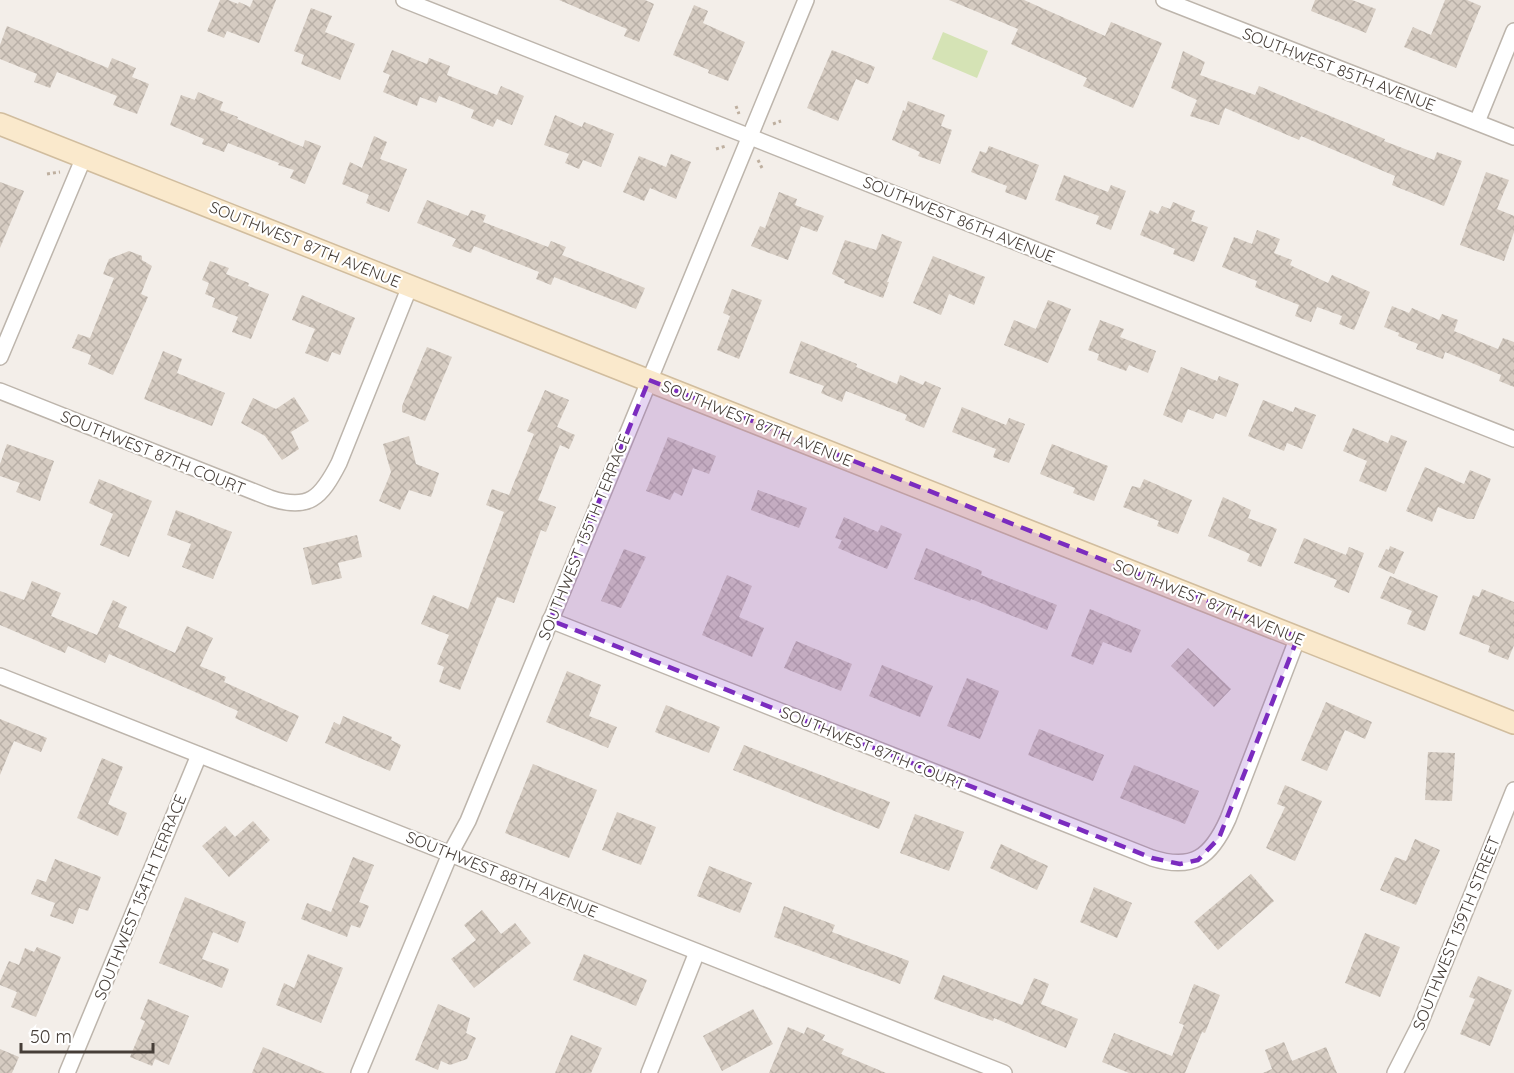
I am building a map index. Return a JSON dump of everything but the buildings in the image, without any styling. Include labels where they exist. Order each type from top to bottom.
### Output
[{"type":"street","name":"SOUTHWEST 86TH AVENUE","points":[[404,0],[1514,439]]},
{"type":"street","name":"SOUTHWEST 155TH TERRACE","points":[[359,1073],[450,854],[468,821],[806,0]]},
{"type":"street","name":"SOUTHWEST 85TH AVENUE","points":[[1164,0],[1514,137]]},
{"type":"street","points":[[1477,122],[1514,31]]},
{"type":"street","name":"SOUTHWEST 87TH AVENUE","points":[[0,124],[1514,723]]},
{"type":"street","points":[[0,357],[84,157]]},
{"type":"street","name":"SOUTHWEST 87TH COURT","points":[[0,391],[270,498],[290,503],[307,502],[325,486],[339,463],[410,286]]},
{"type":"street","name":"SOUTHWEST 87TH COURT","points":[[550,620],[1152,858],[1180,864],[1198,860],[1209,850],[1224,829],[1298,637]]},
{"type":"street","name":"SOUTHWEST 88TH AVENUE","points":[[0,676],[1004,1073]]},
{"type":"street","name":"SOUTHWEST 154TH TERRACE","points":[[68,1073],[199,755]]},
{"type":"street","name":"SOUTHWEST 159TH STREET","points":[[1395,1073],[1410,1048],[1514,790]]},
{"type":"street","points":[[649,1073],[698,952]]},
{"type":"path","points":[[736,106],[739,114]]},
{"type":"path","points":[[773,124],[780,121]]},
{"type":"path","points":[[716,149],[726,146]]},
{"type":"path","points":[[758,160],[762,168]]},
{"type":"path","points":[[47,174],[62,172]]},
{"type":"highlighted area","points":[[649,380],[1298,637],[1219,838],[1198,860],[1180,864],[1152,858],[550,620]]},
{"type":"green space","points":[[943,32],[988,51],[977,78],[932,59]]}]
